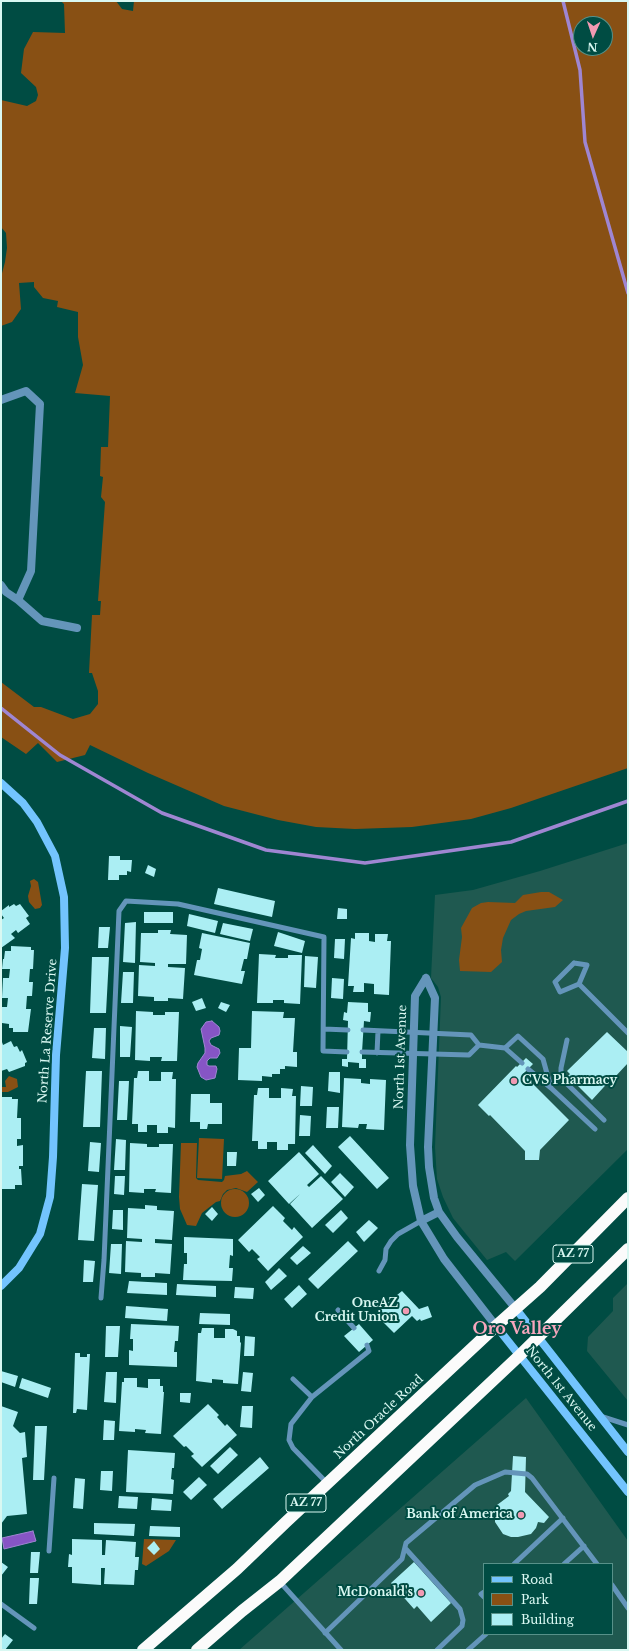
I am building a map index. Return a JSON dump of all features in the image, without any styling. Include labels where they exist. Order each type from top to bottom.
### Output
[{"type":"highway","name":"North Oracle Road","points":[[143,1650],[238,1569],[496,1326],[544,1284],[628,1198]]},
{"type":"highway","name":"AZ 77","points":[[197,1650],[242,1610],[280,1581],[519,1356],[628,1249]]},
{"type":"street","points":[[1,400],[26,391],[40,404],[32,572],[18,600]]},
{"type":"street","points":[[1,585],[6,592],[18,600],[42,621],[77,628]]},
{"type":"street","name":"North La Reserve Drive","points":[[1,783],[23,803],[37,822],[55,856],[64,897],[65,948],[56,1055],[53,1157],[50,1197],[40,1234],[19,1268],[1,1286]]},
{"type":"street","name":"North 1st Avenue","points":[[628,1452],[598,1416],[516,1309],[457,1237],[439,1212],[431,1184],[428,1154],[435,998],[426,978],[415,996],[413,1054],[411,1167],[413,1186],[421,1221],[444,1259],[519,1356],[628,1492]]},
{"type":"street","points":[[421,1221],[439,1212]]},
{"type":"lane","points":[[101,1298],[104,1260],[119,911],[126,901],[178,904],[324,937],[323,1051],[347,1052]]},
{"type":"lane","points":[[574,963],[587,966],[579,984],[560,992],[555,982],[574,963]]},
{"type":"lane","points":[[579,984],[628,1033]]},
{"type":"lane","points":[[324,1029],[348,1030]]},
{"type":"lane","points":[[363,1030],[471,1035],[479,1045],[505,1048],[522,1063]]},
{"type":"lane","points":[[377,1053],[378,1031]]},
{"type":"lane","points":[[505,1048],[518,1036],[543,1059],[551,1088]]},
{"type":"lane","points":[[567,1040],[561,1075],[564,1080],[604,1120]]},
{"type":"lane","points":[[362,1052],[469,1055],[479,1045]]},
{"type":"lane","points":[[528,1069],[595,1128]]},
{"type":"lane","points":[[379,1271],[385,1260],[386,1249],[391,1241],[398,1234],[421,1221]]},
{"type":"lane","points":[[338,1310],[354,1328]]},
{"type":"lane","points":[[327,1484],[293,1448],[289,1440],[291,1424],[312,1397],[369,1351],[367,1345]]},
{"type":"lane","points":[[293,1379],[312,1397]]},
{"type":"lane","points":[[598,1416],[628,1425]]},
{"type":"lane","points":[[325,1632],[402,1559],[406,1543],[475,1485],[505,1472],[527,1474],[532,1478],[596,1563]]},
{"type":"lane","points":[[49,1551],[54,1478]]},
{"type":"lane","points":[[515,1563],[563,1518]]},
{"type":"lane","points":[[565,1563],[584,1546]]},
{"type":"lane","points":[[405,1548],[460,1609],[462,1614],[462,1626],[437,1650]]},
{"type":"lane","points":[[280,1581],[341,1650]]},
{"type":"lane","points":[[613,1587],[628,1608]]},
{"type":"lane","points":[[1,1604],[34,1628]]},
{"type":"lane","points":[[468,1650],[485,1635]]},
{"type":"shaded area","points":[[628,843],[628,1149],[515,1261],[506,1252],[487,1260],[453,1218],[443,1197],[437,1179],[435,1147],[441,997],[438,987],[431,978],[435,895],[473,890],[540,871]]},
{"type":"shaded area","points":[[212,1021],[219,1027],[220,1031],[219,1035],[211,1038],[209,1041],[211,1045],[219,1049],[220,1053],[217,1058],[210,1058],[207,1061],[207,1065],[216,1066],[217,1069],[215,1078],[206,1080],[201,1077],[197,1067],[205,1053],[201,1029],[206,1022]]},
{"type":"shaded area","points":[[628,1283],[628,1401],[587,1351],[588,1337],[613,1311],[613,1298]]},
{"type":"shaded area","points":[[526,1398],[628,1541],[628,1650],[239,1650]]},
{"type":"shaded area","points":[[33,1531],[36,1541],[4,1549],[2,1538]]},
{"type":"green space","points":[[61,1],[116,1],[122,9],[133,11],[134,1],[628,1],[628,768],[511,808],[471,819],[412,827],[355,829],[316,827],[278,820],[224,806],[148,773],[90,745],[85,755],[57,762],[38,743],[26,754],[1,737],[1,682],[34,707],[41,707],[73,719],[90,714],[98,704],[98,691],[92,673],[89,673],[92,615],[100,615],[101,601],[98,601],[105,502],[101,497],[103,477],[100,476],[101,447],[108,447],[110,396],[75,393],[83,365],[78,337],[78,312],[57,307],[58,301],[43,298],[34,287],[34,282],[19,283],[21,309],[12,322],[1,326],[1,277],[7,248],[6,233],[1,227],[1,100],[27,106],[36,101],[38,95],[36,87],[21,73],[24,49],[33,32],[65,33],[64,4]]},
{"type":"green space","points":[[34,879],[38,882],[42,905],[40,908],[35,909],[29,902],[28,896],[31,886],[30,881]]},
{"type":"green space","points":[[549,892],[563,900],[555,907],[526,911],[511,920],[503,938],[501,950],[502,962],[491,972],[460,971],[459,960],[462,937],[461,928],[472,908],[481,903],[488,902],[515,903],[523,895]]},
{"type":"green space","points":[[9,1076],[17,1079],[18,1087],[8,1092],[1,1092],[1,1087],[6,1087],[5,1081]]},
{"type":"green space","points":[[199,1138],[224,1139],[222,1179],[197,1178]]},
{"type":"green space","points":[[181,1143],[197,1143],[196,1178],[198,1180],[222,1182],[225,1176],[241,1174],[247,1171],[258,1182],[247,1192],[236,1188],[227,1190],[223,1194],[220,1201],[216,1202],[202,1213],[196,1226],[187,1225],[180,1209],[179,1197]]},
{"type":"green space","points":[[235,1189],[245,1193],[249,1203],[245,1213],[235,1217],[225,1213],[221,1203],[225,1193]]},
{"type":"green space","points":[[144,1539],[176,1540],[169,1551],[146,1566],[142,1564]]},
{"type":"building","points":[[109,856],[120,856],[120,860],[132,860],[131,872],[127,871],[127,875],[119,875],[119,880],[108,880]]},
{"type":"building","points":[[148,865],[156,869],[154,877],[145,873]]},
{"type":"building","points":[[218,888],[275,901],[272,917],[214,904]]},
{"type":"building","points":[[14,904],[16,906],[20,904],[29,916],[26,918],[30,924],[18,933],[16,930],[11,934],[15,938],[1,948],[1,920],[4,918],[1,911],[9,905],[9,907]]},
{"type":"building","points":[[338,908],[347,909],[347,919],[337,919]]},
{"type":"building","points":[[144,912],[173,912],[173,923],[144,923]]},
{"type":"building","points":[[189,914],[218,921],[215,933],[187,926]]},
{"type":"building","points":[[136,922],[135,963],[123,962],[125,923]]},
{"type":"building","points":[[223,923],[253,929],[250,941],[220,934]]},
{"type":"building","points":[[99,927],[110,927],[108,948],[98,948]]},
{"type":"building","points":[[158,930],[171,930],[170,934],[187,935],[186,964],[168,964],[168,967],[185,968],[183,999],[168,998],[168,1001],[154,1001],[154,997],[138,996],[139,965],[155,966],[155,963],[140,962],[141,933],[158,933]]},
{"type":"building","points":[[278,932],[305,941],[302,953],[274,946]]},
{"type":"building","points":[[202,933],[250,943],[247,959],[244,959],[241,971],[245,971],[242,984],[194,975],[197,960],[200,960],[202,949],[199,948]]},
{"type":"building","points":[[355,933],[369,933],[369,941],[375,942],[375,934],[388,934],[387,941],[391,941],[389,995],[374,994],[374,984],[364,983],[364,992],[353,992],[354,986],[348,986],[351,938],[355,939]]},
{"type":"building","points":[[335,939],[345,939],[344,959],[334,958]]},
{"type":"building","points":[[11,946],[31,947],[31,950],[34,950],[33,969],[30,969],[29,982],[33,982],[32,996],[27,996],[26,1009],[31,1009],[28,1032],[13,1032],[13,1028],[9,1028],[9,1024],[2,1023],[2,1007],[7,1007],[8,998],[2,998],[3,978],[9,978],[10,969],[2,969],[3,959],[5,951],[11,951]]},
{"type":"building","points":[[259,954],[276,955],[275,958],[288,958],[288,955],[302,955],[300,1004],[284,1003],[284,1000],[273,1000],[273,1003],[257,1003]]},
{"type":"building","points":[[305,956],[318,957],[316,988],[304,987]]},
{"type":"building","points":[[92,957],[109,957],[106,1013],[90,1013]]},
{"type":"building","points":[[123,972],[134,972],[133,1003],[121,1003]]},
{"type":"building","points":[[332,978],[344,979],[343,999],[331,998]]},
{"type":"building","points":[[202,998],[206,1008],[196,1011],[192,1002]]},
{"type":"building","points":[[221,1002],[230,1005],[226,1012],[218,1008]]},
{"type":"building","points":[[348,1002],[368,1003],[368,1012],[371,1012],[370,1022],[364,1021],[362,1059],[366,1059],[366,1068],[359,1068],[359,1063],[348,1062],[348,1067],[342,1066],[342,1059],[347,1059],[348,1021],[343,1020],[344,1012],[347,1013]]},
{"type":"building","points":[[136,1011],[153,1012],[153,1015],[165,1015],[165,1012],[179,1012],[177,1061],[161,1061],[162,1057],[150,1057],[150,1061],[135,1060]]},
{"type":"building","points":[[252,1011],[284,1012],[283,1018],[295,1018],[293,1052],[297,1052],[297,1067],[285,1066],[285,1069],[280,1069],[280,1074],[272,1074],[272,1077],[262,1076],[262,1081],[238,1080],[239,1048],[251,1048]]},
{"type":"building","points":[[120,1026],[132,1027],[130,1057],[120,1057]]},
{"type":"building","points":[[94,1028],[106,1028],[105,1059],[92,1058]]},
{"type":"building","points":[[607,1032],[628,1052],[628,1063],[592,1100],[568,1076],[570,1074],[567,1071]]},
{"type":"building","points":[[1,1039],[3,1045],[11,1041],[14,1047],[17,1046],[20,1052],[22,1050],[27,1062],[25,1063],[25,1066],[9,1072],[7,1069],[1,1071]]},
{"type":"building","name":"CVS Pharmacy","points":[[526,1058],[533,1064],[523,1074],[569,1120],[540,1150],[539,1160],[525,1160],[525,1151],[490,1115],[489,1116],[478,1105],[516,1066],[517,1067]]},
{"type":"building","points":[[86,1071],[102,1071],[100,1127],[83,1127]]},
{"type":"building","points":[[138,1071],[149,1071],[149,1081],[161,1081],[161,1072],[173,1072],[172,1079],[176,1079],[175,1128],[168,1127],[168,1133],[157,1133],[157,1125],[147,1125],[147,1132],[138,1132],[138,1124],[132,1124],[134,1078],[137,1078]]},
{"type":"building","points":[[329,1072],[340,1072],[340,1093],[328,1091]]},
{"type":"building","points":[[344,1078],[361,1079],[361,1083],[370,1084],[370,1079],[386,1080],[384,1130],[366,1129],[367,1124],[359,1124],[358,1128],[342,1127]]},
{"type":"building","points":[[119,1081],[129,1081],[127,1120],[117,1120]]},
{"type":"building","points":[[301,1086],[313,1087],[312,1106],[300,1106]]},
{"type":"building","points":[[258,1088],[269,1088],[269,1098],[281,1098],[281,1088],[293,1089],[292,1096],[296,1096],[295,1144],[288,1144],[288,1150],[277,1150],[277,1142],[267,1142],[267,1149],[258,1149],[258,1141],[252,1141],[254,1095],[257,1095]]},
{"type":"building","points":[[191,1094],[210,1094],[210,1103],[222,1103],[222,1124],[208,1124],[207,1129],[200,1129],[200,1122],[190,1122]]},
{"type":"building","points":[[1,1097],[12,1097],[12,1099],[18,1099],[17,1118],[21,1118],[21,1139],[17,1139],[17,1146],[23,1145],[23,1166],[19,1166],[19,1169],[21,1169],[22,1185],[15,1185],[15,1189],[1,1189]]},
{"type":"building","points":[[327,1107],[339,1107],[338,1128],[326,1128]]},
{"type":"building","points":[[300,1115],[311,1116],[310,1136],[299,1136]]},
{"type":"building","points":[[350,1136],[389,1178],[377,1189],[338,1147]]},
{"type":"building","points":[[116,1139],[126,1140],[125,1170],[114,1170]]},
{"type":"building","points":[[90,1142],[101,1143],[99,1172],[88,1171]]},
{"type":"building","points":[[130,1143],[147,1144],[147,1147],[159,1147],[159,1144],[173,1144],[171,1193],[155,1192],[156,1189],[144,1189],[144,1193],[129,1192]]},
{"type":"building","points":[[313,1145],[332,1166],[325,1174],[305,1153]]},
{"type":"building","points":[[227,1152],[237,1152],[236,1166],[227,1166]]},
{"type":"building","points":[[299,1152],[319,1174],[307,1185],[309,1187],[321,1176],[343,1199],[312,1228],[290,1204],[300,1194],[289,1204],[268,1181]]},
{"type":"building","points":[[340,1173],[354,1187],[345,1197],[331,1182]]},
{"type":"building","points":[[115,1176],[125,1176],[124,1195],[114,1194]]},
{"type":"building","points":[[82,1184],[98,1185],[94,1241],[78,1240]]},
{"type":"building","points":[[259,1188],[265,1195],[258,1202],[251,1194]]},
{"type":"building","points":[[145,1205],[157,1206],[157,1210],[174,1211],[172,1240],[155,1239],[155,1243],[172,1244],[170,1274],[155,1273],[155,1277],[141,1277],[141,1273],[125,1272],[126,1241],[142,1242],[142,1239],[127,1238],[128,1208],[145,1209]]},
{"type":"building","points":[[273,1206],[285,1218],[283,1221],[292,1230],[294,1227],[303,1237],[268,1271],[257,1259],[260,1257],[252,1249],[249,1252],[238,1240]]},
{"type":"building","points":[[212,1207],[218,1214],[212,1221],[205,1214]]},
{"type":"building","points":[[113,1210],[123,1210],[123,1230],[112,1229]]},
{"type":"building","points":[[341,1210],[348,1218],[333,1233],[325,1225]]},
{"type":"building","points":[[369,1220],[378,1228],[364,1242],[356,1232]]},
{"type":"building","points":[[184,1237],[233,1239],[233,1256],[230,1255],[229,1268],[233,1268],[232,1281],[183,1280],[184,1264],[187,1264],[187,1253],[184,1253]]},
{"type":"building","points":[[348,1241],[358,1251],[318,1289],[308,1279]]},
{"type":"building","points":[[111,1244],[122,1244],[121,1274],[109,1273]]},
{"type":"building","points":[[303,1246],[311,1253],[297,1265],[290,1258]]},
{"type":"building","points":[[84,1260],[95,1261],[93,1282],[83,1282]]},
{"type":"building","points":[[279,1268],[287,1276],[271,1290],[265,1282]]},
{"type":"building","points":[[129,1281],[167,1283],[167,1295],[127,1293]]},
{"type":"building","points":[[177,1284],[216,1286],[216,1297],[176,1295]]},
{"type":"building","points":[[299,1285],[307,1294],[292,1308],[284,1299]]},
{"type":"building","points":[[235,1287],[254,1288],[253,1299],[234,1298]]},
{"type":"building","name":"OneAZ Credit Union","points":[[402,1291],[419,1309],[428,1306],[432,1317],[417,1321],[412,1316],[394,1333],[378,1317],[383,1313],[380,1309]]},
{"type":"building","points":[[126,1306],[168,1309],[167,1321],[125,1318]]},
{"type":"building","points":[[200,1313],[230,1314],[230,1325],[199,1324]]},
{"type":"building","points":[[131,1324],[179,1326],[178,1341],[175,1341],[174,1352],[177,1352],[177,1367],[129,1365],[129,1350],[133,1351],[133,1339],[130,1339]]},
{"type":"building","points":[[359,1324],[373,1340],[359,1352],[344,1336]]},
{"type":"building","points":[[106,1326],[120,1326],[118,1357],[105,1357]]},
{"type":"building","points":[[202,1328],[214,1328],[214,1338],[225,1338],[225,1329],[233,1329],[237,1331],[237,1336],[240,1336],[241,1343],[238,1384],[223,1383],[223,1380],[212,1379],[212,1383],[196,1381],[198,1333],[201,1333]]},
{"type":"building","points":[[245,1336],[255,1337],[254,1356],[244,1356]]},
{"type":"building","points":[[75,1353],[80,1353],[80,1357],[87,1357],[87,1354],[90,1354],[87,1410],[77,1409],[76,1413],[73,1413]]},
{"type":"building","points":[[1,1371],[18,1376],[15,1387],[1,1382]]},
{"type":"building","points":[[106,1372],[117,1372],[116,1403],[104,1402]]},
{"type":"building","points":[[243,1372],[253,1373],[251,1392],[241,1391]]},
{"type":"building","points":[[22,1378],[51,1388],[48,1398],[19,1388]]},
{"type":"building","points":[[124,1378],[137,1378],[137,1387],[148,1388],[148,1379],[160,1379],[160,1386],[163,1386],[164,1392],[161,1434],[145,1433],[146,1430],[135,1429],[135,1432],[119,1431],[122,1382],[124,1382]]},
{"type":"building","points":[[180,1393],[191,1393],[190,1403],[180,1402]]},
{"type":"building","points":[[208,1404],[219,1415],[217,1417],[225,1426],[227,1424],[237,1435],[202,1467],[191,1456],[194,1454],[173,1436]]},
{"type":"building","points":[[1,1406],[18,1412],[13,1426],[20,1433],[25,1432],[27,1457],[22,1458],[27,1514],[7,1516],[1,1524]]},
{"type":"building","points":[[242,1406],[253,1406],[252,1428],[240,1427]]},
{"type":"building","points":[[104,1420],[115,1421],[114,1440],[103,1440]]},
{"type":"building","points":[[35,1426],[47,1426],[44,1480],[33,1480]]},
{"type":"building","points":[[230,1447],[238,1455],[218,1474],[210,1466]]},
{"type":"building","points":[[128,1450],[175,1453],[174,1468],[172,1468],[171,1479],[174,1480],[173,1494],[126,1492]]},
{"type":"building","name":"Bank of America","points":[[513,1456],[526,1457],[525,1492],[549,1517],[544,1523],[538,1522],[536,1528],[531,1534],[518,1537],[511,1537],[503,1534],[495,1522],[497,1505],[509,1496],[508,1494],[511,1491]]},
{"type":"building","points":[[260,1457],[269,1468],[222,1509],[213,1499]]},
{"type":"building","points":[[101,1471],[113,1471],[112,1491],[100,1490]]},
{"type":"building","points":[[199,1477],[207,1485],[191,1500],[183,1492]]},
{"type":"building","points":[[75,1478],[85,1479],[83,1509],[73,1508]]},
{"type":"building","points":[[119,1496],[138,1497],[137,1509],[118,1508]]},
{"type":"building","points":[[152,1498],[172,1500],[171,1511],[151,1510]]},
{"type":"building","points":[[94,1523],[135,1524],[134,1536],[94,1534]]},
{"type":"building","points":[[150,1526],[180,1527],[180,1537],[149,1536]]},
{"type":"building","points":[[72,1539],[102,1540],[102,1555],[105,1555],[106,1540],[136,1542],[135,1557],[139,1557],[138,1570],[135,1570],[134,1585],[104,1584],[105,1568],[101,1568],[101,1585],[72,1583],[72,1567],[68,1567],[69,1554],[72,1555]]},
{"type":"building","points":[[154,1541],[160,1549],[154,1555],[147,1548]]},
{"type":"building","points":[[31,1552],[40,1552],[38,1573],[30,1573]]},
{"type":"building","points":[[1,1562],[8,1567],[1,1576]]},
{"type":"building","name":"McDonald's","points":[[414,1562],[451,1603],[431,1622],[417,1606],[414,1609],[391,1583]]},
{"type":"building","points":[[30,1578],[39,1578],[37,1604],[29,1604]]},
{"type":"building","points":[[5,1634],[13,1640],[5,1650],[1,1650],[1,1639]]},
{"type":"waterway","points":[[563,1],[580,70],[585,142],[628,293]]},
{"type":"waterway","points":[[1,708],[60,755],[162,813],[266,850],[365,863],[511,842],[628,801]]},
{"type":"place","name":"CVS Pharmacy","points":[[514,1081]]},
{"type":"place","name":"OneAZ Credit Union","points":[[406,1311]]},
{"type":"place","name":"Bank of America","points":[[521,1515]]},
{"type":"place","name":"McDonald's","points":[[421,1593]]},
{"type":"district","name":"Oro Valley","points":[[517,1329]]}]
